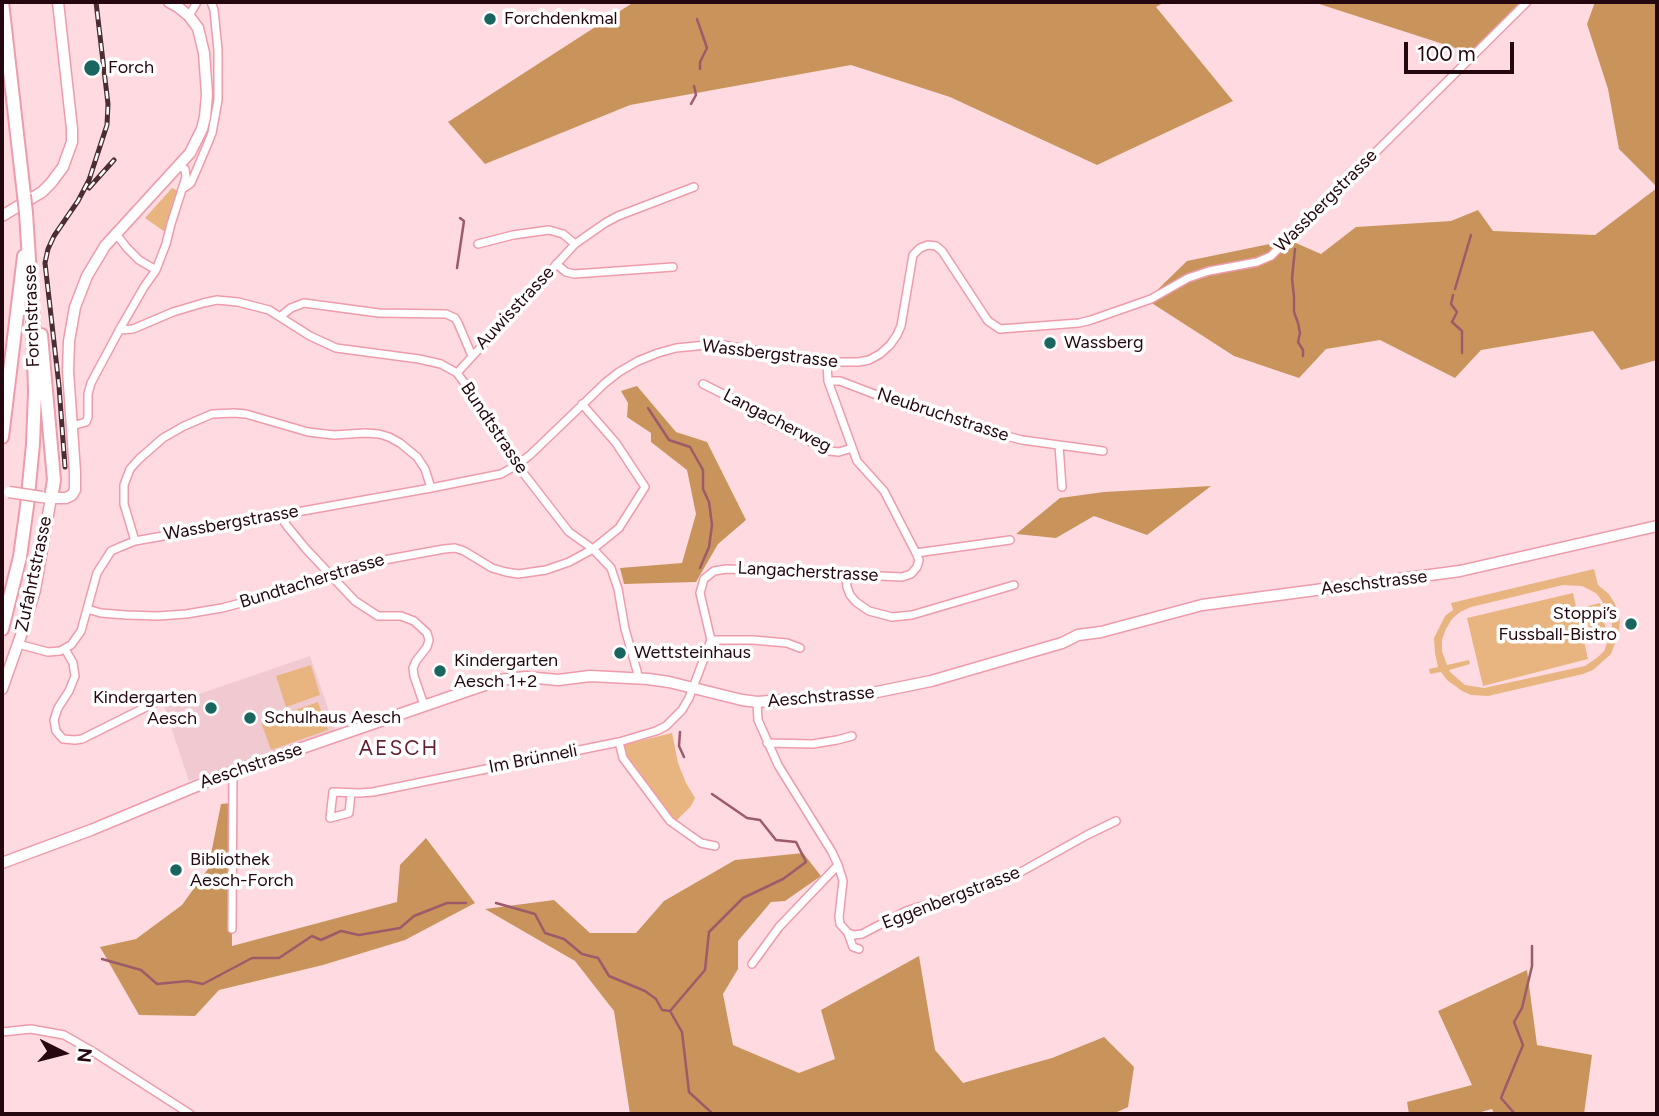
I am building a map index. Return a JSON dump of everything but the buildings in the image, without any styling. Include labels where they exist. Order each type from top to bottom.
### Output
[{"type":"highway","name":"Forchstrasse","points":[[2,2],[22,197]]},
{"type":"highway","name":"Forchstrasse","points":[[2,45],[24,214],[35,392],[31,470],[20,557],[2,629]]},
{"type":"highway","name":"Forchstrasse","points":[[2,610],[18,536],[28,442],[27,254]]},
{"type":"highway","points":[[2,437],[27,254]]},
{"type":"highway","points":[[27,254],[45,374],[54,480],[47,498]]},
{"type":"main road","points":[[2,216],[42,192],[51,183],[63,167],[72,142],[58,2]]},
{"type":"main road","points":[[5,491],[47,498],[66,498],[75,490],[68,371],[75,307],[87,276],[100,254],[179,167],[190,153],[202,129],[207,94],[204,53],[198,28],[178,6],[169,2]]},
{"type":"main road","name":"Zufahrtstrasse","points":[[2,689],[40,568],[48,511],[47,498]]},
{"type":"main road","name":"Aeschstrasse","points":[[2,863],[91,830],[197,785],[499,680],[558,680],[597,676],[638,678],[659,680],[757,702],[890,690],[1017,657],[1078,635],[1101,632],[1202,605],[1460,571],[1657,526]]},
{"type":"street","points":[[189,16],[197,2]]},
{"type":"street","points":[[182,190],[191,183],[208,143],[218,100],[218,50],[215,10],[211,2]]},
{"type":"street","name":"Wassbergstrasse","points":[[65,649],[78,637],[97,573],[111,551],[135,541],[501,474],[517,465],[619,372],[648,357],[676,348],[716,344],[827,362],[869,360],[890,345],[901,326],[913,255],[919,248],[928,245],[943,251],[988,321],[1000,329],[1091,320],[1151,299],[1188,278],[1257,262],[1271,256],[1527,2]]},
{"type":"street","points":[[72,426],[86,422],[91,383],[161,258],[186,172],[179,167]]},
{"type":"street","name":"Auwisstrasse","points":[[457,373],[575,244],[618,216],[694,187]]},
{"type":"street","points":[[478,244],[549,230],[563,234],[575,244]]},
{"type":"street","points":[[116,234],[139,260],[156,270]]},
{"type":"street","points":[[556,264],[566,272],[574,274],[673,267]]},
{"type":"street","name":"Bundtstrasse","points":[[119,330],[133,329],[188,307],[217,300],[238,302],[269,310],[310,336],[336,348],[419,359],[441,364],[457,373],[517,465],[569,532],[593,549],[611,568],[638,678]]},
{"type":"street","points":[[281,316],[304,303],[379,313],[446,314],[455,318],[472,356]]},
{"type":"street","points":[[827,362],[828,381],[852,448],[862,466],[884,491],[916,552],[1010,540]]},
{"type":"street","name":"Neubruchstrasse","points":[[828,381],[840,381],[916,410],[1022,440],[1103,451]]},
{"type":"street","name":"Langacherweg","points":[[703,384],[751,408],[752,413],[829,451],[839,452],[852,448]]},
{"type":"street","name":"Bundtacherstrasse","points":[[87,609],[126,615],[186,614],[271,595],[331,577],[351,566],[455,548],[492,568],[506,572],[533,573],[569,562],[593,549],[620,528],[645,487],[616,443],[582,404]]},
{"type":"street","points":[[135,541],[124,504],[124,485],[130,469],[163,438],[212,414],[246,414],[308,432],[334,435],[365,433],[389,437],[417,457],[425,469],[431,488]]},
{"type":"street","points":[[1059,445],[1062,487]]},
{"type":"street","points":[[279,514],[306,549],[355,601],[378,616],[401,616],[414,621],[427,633],[428,647],[413,668],[424,705]]},
{"type":"street","name":"Langacherstrasse","points":[[711,640],[701,593],[704,579],[714,570],[902,577],[911,574],[917,567],[919,560],[916,552]]},
{"type":"street","points":[[846,575],[847,587],[856,602],[869,611],[892,617],[912,615],[1014,585]]},
{"type":"street","points":[[692,688],[711,640],[787,643],[800,648]]},
{"type":"street","points":[[18,644],[48,652],[65,649],[74,663],[75,676],[54,717],[55,728],[63,739],[82,739],[158,701]]},
{"type":"street","name":"Im Brünneli","points":[[352,793],[373,792],[619,742],[656,731],[666,726],[682,710],[692,688]]},
{"type":"street","points":[[757,702],[758,720],[767,743],[838,865],[842,881],[840,924],[848,933],[853,947],[859,949]]},
{"type":"street","points":[[767,743],[813,744],[852,736]]},
{"type":"street","points":[[619,742],[623,758],[670,821],[701,843],[715,846]]},
{"type":"street","points":[[232,929],[233,772]]},
{"type":"street","name":"Eggenbergstrasse","points":[[848,933],[862,934],[906,911],[1010,878],[1116,821]]},
{"type":"street","points":[[752,964],[779,928],[838,865]]},
{"type":"street","points":[[2,1032],[31,1028],[64,1035],[190,1114]]},
{"type":"shaded area","points":[[634,2],[1165,2],[1156,7],[1233,101],[1097,165],[950,97],[851,65],[630,105],[485,164],[448,122]]},
{"type":"shaded area","points":[[1313,2],[1528,2],[1474,54]]},
{"type":"shaded area","points":[[1595,2],[1657,2],[1657,187],[1619,149],[1608,89],[1587,24]]},
{"type":"shaded area","points":[[172,188],[178,191],[165,232],[145,218]]},
{"type":"shaded area","points":[[1657,188],[1657,360],[1621,370],[1593,331],[1481,350],[1455,378],[1380,340],[1326,349],[1299,378],[1234,356],[1147,300],[1187,261],[1289,240],[1321,254],[1356,227],[1451,221],[1478,210],[1493,231],[1595,235]]},
{"type":"shaded area","points":[[637,386],[676,432],[707,442],[746,520],[718,544],[696,582],[624,584],[620,568],[682,563],[696,514],[687,470],[651,442],[651,433],[627,417],[628,403],[621,391]]},
{"type":"shaded area","points":[[1211,486],[1147,535],[1094,516],[1056,538],[1016,534],[1060,498],[1104,492]]},
{"type":"shaded area","points":[[1594,569],[1598,585],[1609,594],[1615,604],[1620,618],[1619,633],[1611,654],[1593,670],[1488,696],[1471,695],[1447,680],[1441,672],[1430,674],[1429,669],[1438,667],[1434,638],[1445,616],[1453,610],[1451,603]],"holes":[[[1563,585],[1582,586],[1597,594],[1608,610],[1612,624],[1604,651],[1585,666],[1484,688],[1465,685],[1450,672],[1449,670],[1470,664],[1469,660],[1447,665],[1442,651],[1446,629],[1460,612]]]},
{"type":"shaded area","points":[[1573,593],[1588,659],[1483,686],[1467,618]]},
{"type":"shaded area","points":[[1600,603],[1607,634],[1591,637],[1584,607]]},
{"type":"shaded area","name":"Schulhaus Aesch","points":[[310,656],[336,731],[189,781],[164,706]]},
{"type":"shaded area","points":[[311,665],[320,695],[286,707],[276,676]]},
{"type":"shaded area","points":[[318,702],[328,730],[271,750],[261,722]]},
{"type":"shaded area","points":[[672,733],[678,763],[695,798],[676,821],[625,760],[623,745]]},
{"type":"shaded area","points":[[231,803],[232,946],[397,902],[400,865],[426,838],[475,903],[405,940],[323,965],[219,990],[195,1016],[139,1015],[100,947],[136,939],[182,905],[208,869],[221,804]]},
{"type":"shaded area","points":[[803,853],[821,876],[785,901],[771,902],[738,941],[738,969],[723,994],[733,1045],[799,1073],[835,1059],[821,1010],[919,956],[935,1050],[963,1083],[1052,1058],[1104,1037],[1134,1067],[1128,1107],[1113,1114],[630,1114],[614,1011],[575,961],[485,909],[554,900],[590,933],[636,933],[664,901],[735,860]]},
{"type":"shaded area","points":[[1527,970],[1537,1045],[1592,1055],[1584,1114],[1494,1114],[1492,1109],[1474,1114],[1409,1114],[1407,1102],[1472,1085],[1438,1011]]},
{"type":"waterway","points":[[697,19],[707,48],[700,62],[700,69]]},
{"type":"waterway","points":[[691,104],[696,95],[694,86]]},
{"type":"waterway","points":[[457,268],[464,221],[460,218]]},
{"type":"waterway","points":[[1455,289],[1471,235]]},
{"type":"waterway","points":[[1295,249],[1292,278],[1294,312],[1303,356]]},
{"type":"waterway","points":[[1453,295],[1451,304],[1457,312],[1452,322],[1462,331],[1462,353]]},
{"type":"waterway","points":[[648,408],[669,440],[690,447],[703,470],[703,489],[709,502],[712,525],[709,547],[700,568]]},
{"type":"waterway","points":[[680,732],[679,746],[684,757]]},
{"type":"waterway","points":[[670,1011],[705,970],[709,932],[743,898],[783,879],[806,862],[796,842],[776,840],[760,820],[747,818],[712,794]]},
{"type":"waterway","points":[[102,959],[141,970],[157,984],[188,981],[203,984],[252,958],[279,958],[312,936],[321,940],[341,931],[359,935],[400,928],[414,916],[447,903],[466,903]]},
{"type":"waterway","points":[[496,903],[535,914],[545,933],[564,939],[582,954],[598,958],[609,976],[645,991],[656,999],[662,1010],[670,1011],[682,1032],[689,1092],[713,1114]]},
{"type":"waterway","points":[[1515,1114],[1501,1098],[1523,1045],[1514,1022],[1522,1008],[1532,966],[1532,946]]},
{"type":"railway","points":[[65,467],[45,263],[54,236],[89,180],[107,125],[108,104],[96,2]]},
{"type":"railway","points":[[89,188],[114,160]]},
{"type":"place","name":"Forchdenkmal","points":[[490,19]]},
{"type":"place","name":"Forch","points":[[92,68]]},
{"type":"place","name":"Wassberg","points":[[1050,343]]},
{"type":"place","name":"Stoppi’s Fussball-Bistro","points":[[1631,624]]},
{"type":"place","name":"Wettsteinhaus","points":[[620,653]]},
{"type":"place","name":"Kindergarten Aesch 1+2","points":[[440,671]]},
{"type":"place","name":"Kindergarten Aesch","points":[[211,708]]},
{"type":"place","name":"Schulhaus Aesch","points":[[250,718]]},
{"type":"place","name":"Bibliothek Aesch-Forch","points":[[176,870]]},
{"type":"district","name":"AESCH","points":[[399,749]]}]
